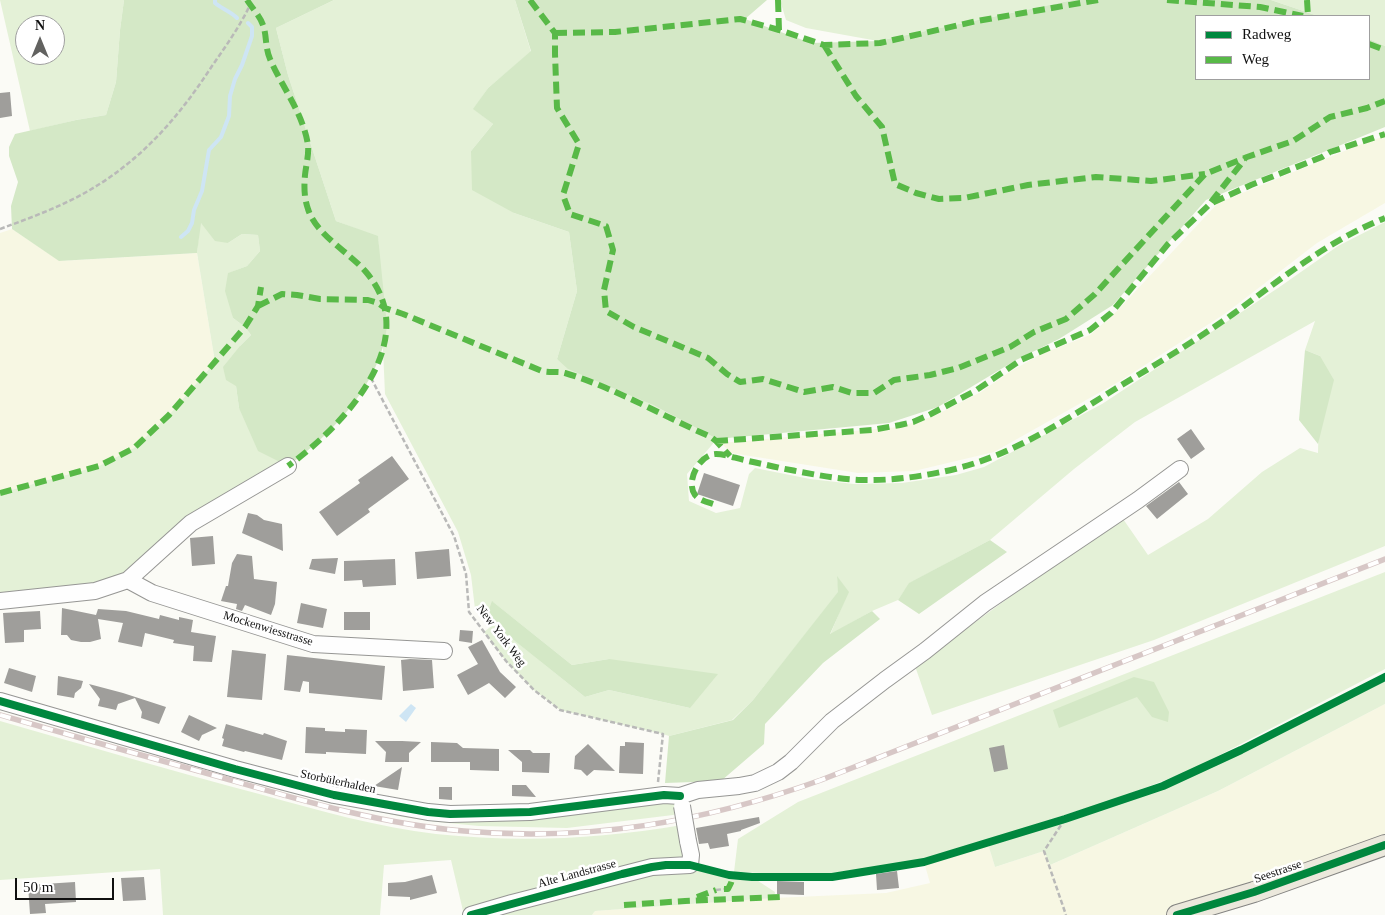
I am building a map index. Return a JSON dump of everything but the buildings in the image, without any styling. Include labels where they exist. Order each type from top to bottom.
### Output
[{"type":"main road","name":"Seestrasse","points":[[1177,915],[1254,892],[1385,845]]},
{"type":"street","points":[[0,601],[95,591],[128,580],[191,523],[288,466]]},
{"type":"street","name":"Storbülerhalden","points":[[0,701],[334,795],[428,812],[450,814],[530,812],[675,799],[698,790],[739,786],[755,782],[778,772],[791,762],[832,721],[925,651],[984,603],[1138,500],[1180,469]]},
{"type":"street","name":"Mockenwiesstrasse","points":[[128,580],[152,593],[313,644],[444,651]]},
{"type":"street","name":"Alte Landstrasse","points":[[471,915],[645,869],[666,865],[690,865],[691,854],[675,799]]},
{"type":"path","points":[[0,229],[31,218],[79,196],[100,184],[146,148],[191,98],[239,26],[250,5]]},
{"type":"path","points":[[1065,819],[1044,851],[1066,915]]},
{"type":"path","points":[[716,890],[724,889]]},
{"type":"green space","points":[[0,0],[124,0],[116,82],[106,115],[30,131]]},
{"type":"green space","points":[[124,0],[334,0],[276,28],[288,75],[336,221],[378,236],[387,326],[383,347],[365,387],[338,422],[288,466],[258,451],[239,408],[236,386],[226,380],[223,367],[251,335],[245,327],[233,318],[225,291],[228,273],[247,266],[260,251],[258,235],[242,234],[228,243],[215,241],[201,223],[197,253],[59,261],[12,229],[11,206],[18,182],[9,156],[9,147],[15,134],[106,115],[116,82]]},
{"type":"green space","points":[[334,0],[515,0],[531,52],[488,88],[474,109],[493,124],[471,151],[514,213],[569,232],[577,291],[557,359],[653,405],[717,439],[687,474],[689,501],[716,513],[740,508],[749,474],[755,468],[810,479],[854,484],[902,483],[956,475],[984,467],[1102,404],[1278,288],[1338,246],[1385,222],[1385,546],[1154,640],[932,715],[915,666],[1121,516],[1148,555],[1208,519],[1262,472],[1300,448],[1318,453],[1320,356],[1305,350],[1315,321],[1135,422],[1074,469],[990,540],[910,583],[898,600],[872,611],[830,635],[848,592],[837,577],[839,592],[753,700],[732,720],[669,736],[560,710],[534,690],[506,661],[484,632],[494,624],[585,697],[609,690],[690,708],[609,659],[572,665],[493,602],[486,618],[475,609],[471,575],[458,532],[385,394],[378,237],[336,221],[288,75],[276,28]]},
{"type":"green space","points":[[515,0],[767,0],[745,19],[811,43],[878,41],[1073,0],[1271,0],[1315,15],[1195,15],[1195,80],[1370,80],[1370,39],[1385,46],[1385,127],[1206,200],[1113,305],[1059,339],[1016,360],[938,407],[889,423],[717,439],[653,405],[568,369],[557,359],[577,291],[569,232],[514,213],[472,190],[471,151],[493,124],[473,109],[488,88],[531,51]]},
{"type":"green space","points":[[780,0],[1073,0],[878,41],[806,28],[786,20]]},
{"type":"green space","points":[[1271,0],[1385,0],[1385,46],[1370,39],[1370,15],[1315,15]]},
{"type":"green space","points":[[1385,136],[1385,203],[1317,243],[1226,313],[1120,381],[994,452],[914,471],[858,473],[731,453],[721,443],[899,427],[934,416],[981,392],[1039,355],[1090,335],[1116,312],[1218,203]]},
{"type":"green space","points":[[200,222],[228,243],[242,234],[258,235],[260,251],[247,266],[229,273],[233,318],[245,327],[251,335],[240,346],[236,386],[239,408],[288,466],[191,523],[128,580],[0,601],[0,493],[99,466],[134,448],[169,415],[215,362],[197,253]]},
{"type":"green space","points":[[12,229],[60,261],[197,253],[215,362],[169,415],[134,448],[99,466],[0,493],[0,233]]},
{"type":"green space","points":[[1305,350],[1320,356],[1334,380],[1318,444],[1299,420]]},
{"type":"green space","points":[[990,540],[1007,552],[919,614],[898,600],[909,583]]},
{"type":"green space","points":[[1385,572],[1385,669],[1189,771],[1121,797],[924,860],[818,875],[734,872],[738,839],[798,802]]},
{"type":"green space","points":[[837,576],[849,592],[830,634],[872,611],[880,619],[823,663],[765,724],[764,744],[721,781],[665,783],[669,736],[733,720],[753,700],[838,592]]},
{"type":"green space","points":[[492,601],[572,665],[609,659],[718,674],[690,708],[609,690],[585,697],[486,618]]},
{"type":"green space","points":[[1134,677],[1154,682],[1169,712],[1168,722],[1152,717],[1137,697],[1059,728],[1053,710]]},
{"type":"green space","points":[[1383,678],[1385,683],[1385,704],[1218,791],[1050,865],[1044,851],[995,867],[988,844],[1163,786],[1241,750]]},
{"type":"green space","points":[[1385,704],[1385,844],[1170,915],[592,915],[595,911],[774,898],[886,893],[930,883],[924,862],[988,844],[995,867],[1044,851],[1050,865],[1218,791]]},
{"type":"green space","points":[[0,721],[306,807],[371,823],[414,831],[467,837],[529,839],[620,834],[682,825],[690,865],[729,875],[752,877],[775,892],[774,898],[595,911],[592,915],[464,915],[451,860],[384,865],[380,915],[163,915],[160,869],[0,880]]},
{"type":"green space","points":[[680,796],[680,813],[673,815],[567,828],[479,826],[438,822],[403,817],[328,801],[428,812]]},
{"type":"water","points":[[411,704],[416,708],[406,722],[399,716]]},
{"type":"waterway","points":[[215,0],[215,3],[237,18]]},
{"type":"waterway","points":[[181,237],[188,231],[192,223],[194,210],[202,191],[209,150],[221,137],[229,116],[230,96],[252,36],[252,27],[248,23]]},
{"type":"railway","points":[[0,715],[310,802],[402,823],[433,828],[510,834],[556,834],[601,831],[690,817],[777,795],[821,780],[1385,559]]},
{"type":"marked path","points":[[247,0],[262,22],[270,59],[302,122],[308,145],[304,188],[308,209],[312,218],[325,235],[366,272],[382,299],[386,326],[382,353],[370,380],[332,429],[288,466]]},
{"type":"marked path","points":[[530,0],[555,33],[557,108],[579,144],[563,195],[570,214],[606,226],[613,250],[604,290],[606,311],[634,327],[708,358],[740,382],[763,379],[804,392],[833,387],[852,393],[874,393],[894,380],[930,375],[958,368],[1010,347],[1034,332],[1066,319],[1095,294],[1205,174],[1293,141],[1330,117],[1367,108],[1385,101]]},
{"type":"marked path","points":[[778,0],[779,30]]},
{"type":"marked path","points":[[555,33],[615,32],[740,19],[824,45],[880,43],[977,21],[1098,0]]},
{"type":"marked path","points":[[1167,0],[1260,7],[1298,15]]},
{"type":"marked path","points":[[1307,0],[1308,15]]},
{"type":"marked path","points":[[1370,44],[1385,50]]},
{"type":"marked path","points":[[824,45],[856,96],[882,127],[895,184],[916,193],[939,199],[964,198],[1028,185],[1096,177],[1151,181],[1205,174]]},
{"type":"marked path","points":[[716,441],[872,430],[913,422],[927,416],[975,391],[1021,360],[1090,330],[1111,313],[1168,244],[1210,204],[1330,152],[1385,134]]},
{"type":"marked path","points":[[1211,202],[1245,159]]},
{"type":"marked path","points":[[713,504],[697,497],[692,489],[693,476],[696,469],[710,455],[726,455],[821,476],[873,480],[908,478],[944,472],[998,455],[1077,413],[1175,353],[1325,249],[1344,237],[1385,218]]},
{"type":"marked path","points":[[0,493],[99,466],[134,448],[169,415],[245,327],[258,306],[261,287]]},
{"type":"marked path","points":[[258,306],[282,294],[320,299],[368,300],[378,303],[385,308],[542,371],[565,373],[621,394],[711,437],[730,456]]},
{"type":"marked path","points":[[724,889],[728,889],[733,876]]},
{"type":"marked path","points":[[697,897],[716,890]]},
{"type":"marked path","points":[[624,905],[780,897]]},
{"type":"cycle path","points":[[471,915],[622,874],[666,865],[690,865],[729,875],[752,877],[832,877],[924,862],[1065,819],[1163,786],[1241,750],[1385,677]]},
{"type":"cycle path","points":[[0,701],[235,769],[334,795],[428,812],[450,814],[530,812],[664,795],[680,796]]},
{"type":"cycle path","points":[[1177,915],[1254,892],[1385,845]]}]
